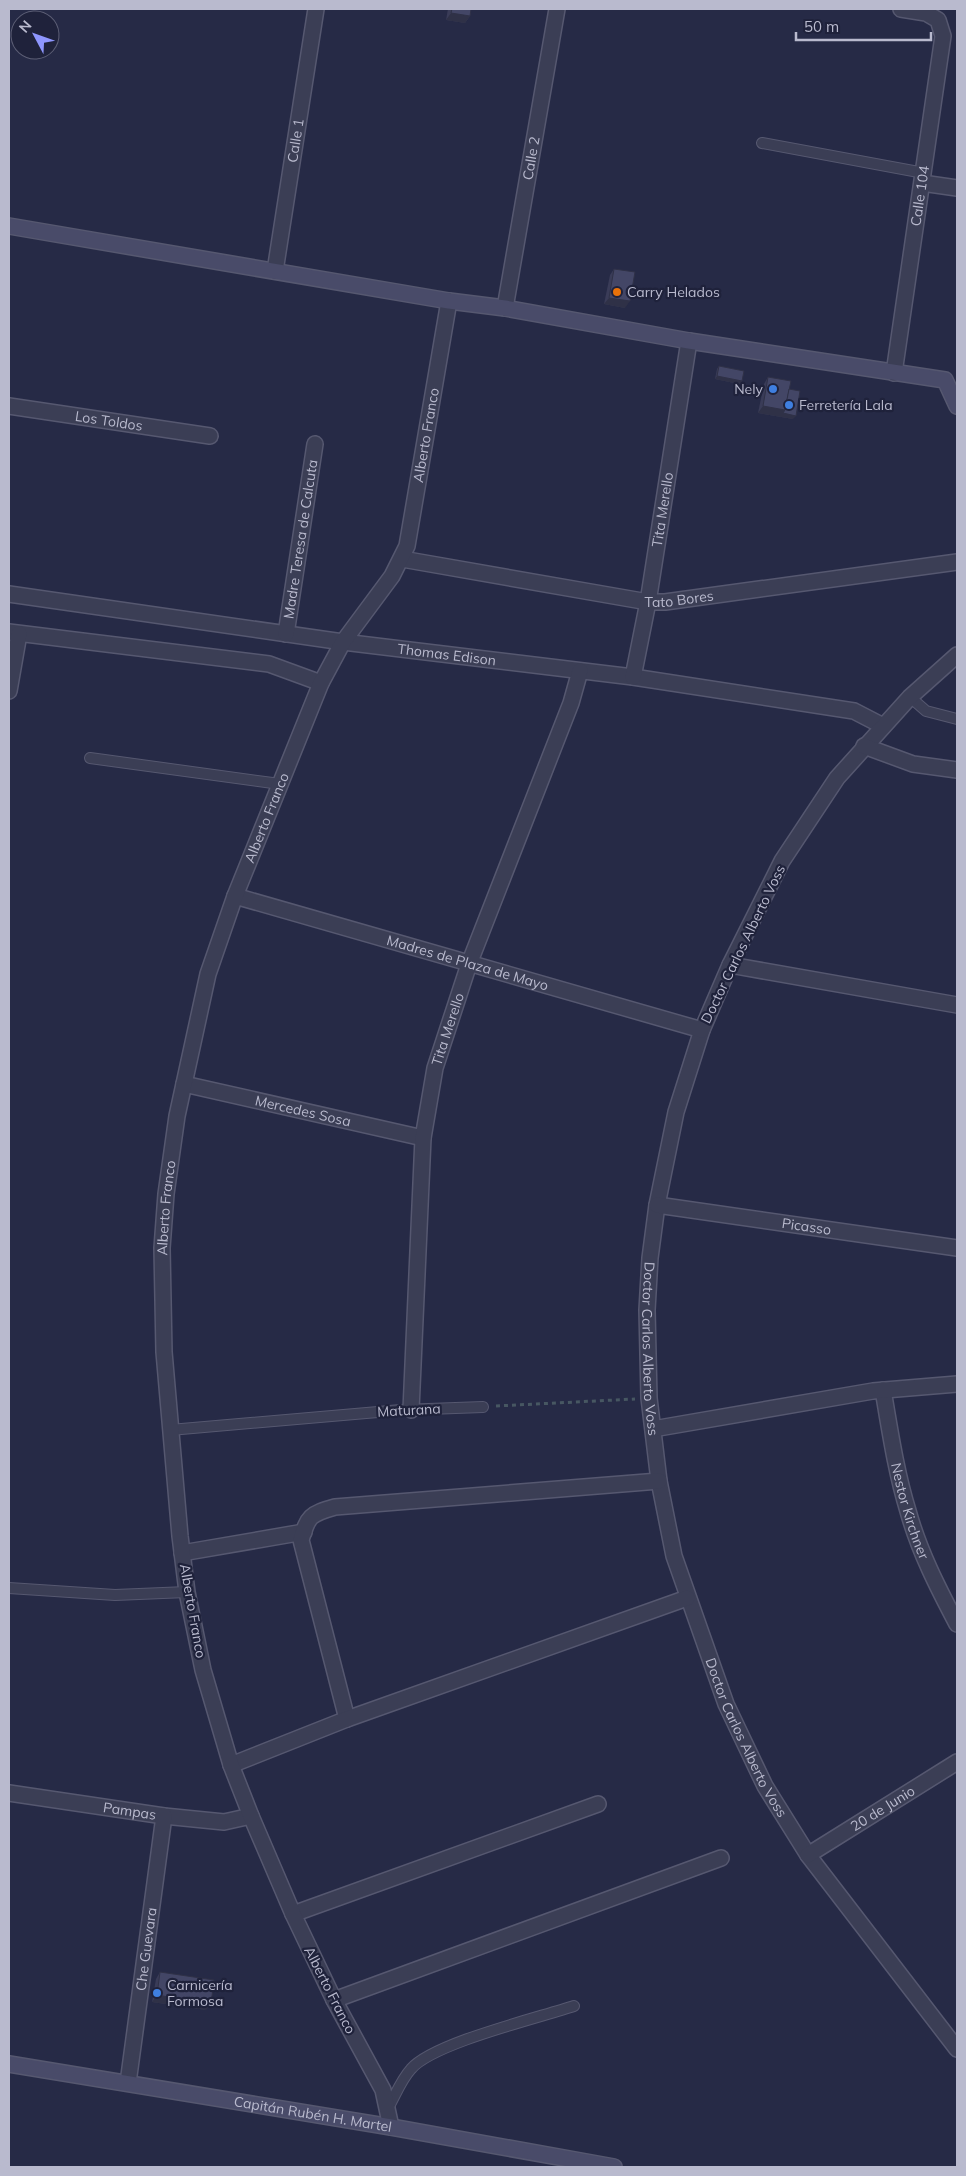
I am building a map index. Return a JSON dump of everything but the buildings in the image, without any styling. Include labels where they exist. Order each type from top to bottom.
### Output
[{"type":"street","name":"Calle 1","points":[[275,271],[316,9]]},
{"type":"street","name":"Calle 2","points":[[505,308],[557,9]]},
{"type":"street","name":"Calle 104","points":[[894,372],[943,36],[938,20],[926,13],[901,9]]},
{"type":"street","points":[[923,178],[957,188]]},
{"type":"street","points":[[9,226],[449,301],[505,308],[689,341],[951,381],[957,406]]},
{"type":"street","name":"Alberto Franco","points":[[391,2127],[383,2090],[334,2000],[292,1914],[251,1816],[231,1765],[203,1670],[187,1592],[170,1430],[164,1352],[162,1248],[166,1194],[176,1116],[208,974],[235,896],[321,683],[343,642],[392,576],[408,546],[449,301]]},
{"type":"street","name":"Tita Merello","points":[[633,678],[648,602],[689,341]]},
{"type":"street","name":"Los Toldos","points":[[9,406],[210,436]]},
{"type":"street","name":"Madre Teresa de Calcuta","points":[[286,634],[315,444]]},
{"type":"street","name":"Tato Bores","points":[[402,559],[648,602],[665,602],[957,562]]},
{"type":"street","name":"Thomas Edison","points":[[9,594],[343,642],[633,678],[854,711],[883,726]]},
{"type":"street","points":[[9,691],[14,633],[269,664],[321,683]]},
{"type":"street","name":"Doctor Carlos Alberto Voss","points":[[957,655],[910,698],[864,746],[837,778],[782,861],[730,966],[702,1030],[676,1112],[658,1205],[650,1258],[647,1301],[649,1398],[659,1481],[674,1556],[726,1704],[765,1786],[808,1855],[957,2050]]},
{"type":"street","name":"Tita Merello","points":[[411,1410],[423,1138],[435,1068],[469,964],[571,703],[580,671]]},
{"type":"street","points":[[864,746],[913,764],[957,770]]},
{"type":"street","name":"Madres de Plaza de Mayo","points":[[235,896],[702,1030]]},
{"type":"street","points":[[730,966],[957,1005]]},
{"type":"street","name":"Mercedes Sosa","points":[[184,1084],[423,1138]]},
{"type":"street","name":"Picasso","points":[[658,1205],[957,1248]]},
{"type":"street","points":[[653,1429],[883,1390],[957,1384]]},
{"type":"street","name":"Nestor Kirchner","points":[[883,1390],[896,1461],[908,1512],[932,1576],[957,1624]]},
{"type":"street","points":[[347,1719],[301,1540],[306,1522],[314,1513],[335,1508],[659,1481]]},
{"type":"street","points":[[182,1553],[304,1532]]},
{"type":"street","points":[[231,1765],[347,1719],[688,1598]]},
{"type":"street","name":"20 de Junio","points":[[808,1855],[957,1762]]},
{"type":"street","name":"Pampas","points":[[9,1793],[164,1816],[224,1822],[251,1816]]},
{"type":"street","points":[[292,1914],[598,1804]]},
{"type":"street","name":"Che Guevara","points":[[128,2083],[164,1816]]},
{"type":"street","points":[[334,2000],[721,1858]]},
{"type":"street","name":"Capitán Rubén H. Martel","points":[[9,2064],[391,2127],[614,2167]]},
{"type":"lane","points":[[762,143],[923,178]]},
{"type":"lane","points":[[910,698],[926,711],[957,719]]},
{"type":"lane","points":[[90,758],[280,784]]},
{"type":"lane","name":"Maturana","points":[[170,1430],[411,1410],[483,1407]]},
{"type":"lane","points":[[9,1588],[115,1595],[187,1592]]},
{"type":"lane","points":[[388,2108],[410,2069],[421,2060],[445,2047],[574,2006]]},
{"type":"path","points":[[483,1407],[649,1398]]},
{"type":"place","name":"Carry Helados","points":[[617,292]]},
{"type":"place","name":"Nely","points":[[773,389]]},
{"type":"place","name":"Ferretería Lala","points":[[789,405]]},
{"type":"place","name":"Carnicería Formosa","points":[[157,1993]]}]
